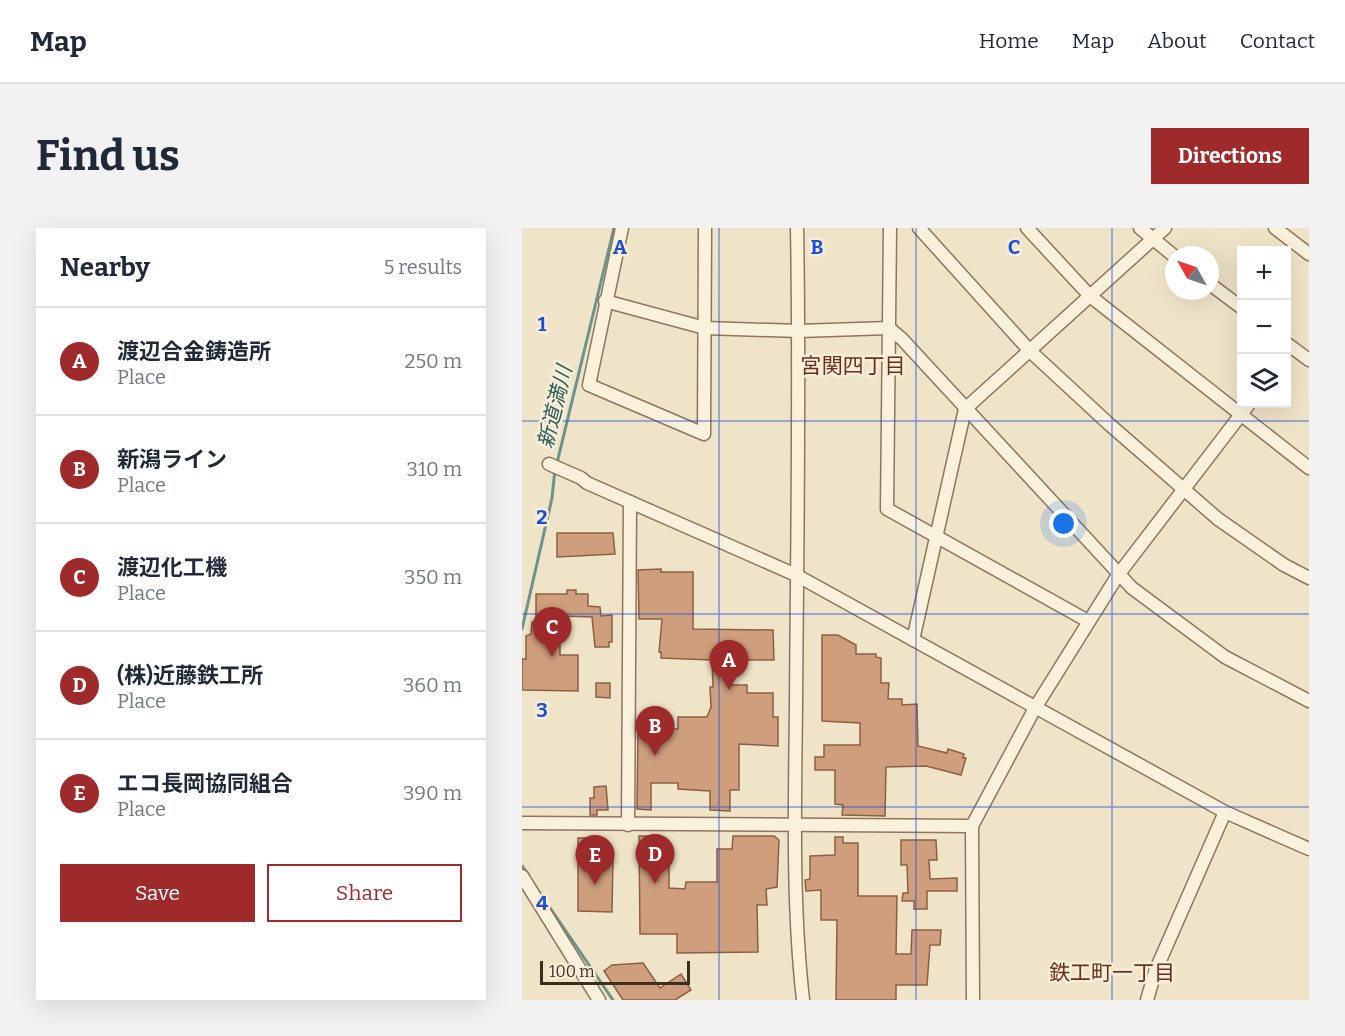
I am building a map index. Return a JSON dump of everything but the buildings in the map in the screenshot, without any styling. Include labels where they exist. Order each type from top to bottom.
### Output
[{"type":"street","points":[[622,228],[589,385],[704,434],[705,228]]},
{"type":"street","points":[[797,228],[799,331],[795,825],[796,939],[803,1000]]},
{"type":"street","points":[[890,228],[887,509],[1088,621]]},
{"type":"street","points":[[919,228],[1030,351],[1183,489],[1252,544],[1309,578]]},
{"type":"street","points":[[1027,228],[1090,296],[1309,468]]},
{"type":"street","points":[[1140,228],[1165,249]]},
{"type":"street","points":[[913,640],[964,408],[1165,228]]},
{"type":"street","points":[[1275,228],[1309,254]]},
{"type":"street","points":[[1219,291],[1237,304]]},
{"type":"street","points":[[605,301],[705,328],[799,331],[889,328],[902,339],[1118,575],[1181,627],[1225,657],[1309,702]]},
{"type":"street","points":[[1291,350],[1309,360]]},
{"type":"street","points":[[973,1000],[972,826],[1035,708],[1118,575],[1246,408]]},
{"type":"street","points":[[549,464],[587,483],[796,574],[1225,812],[1309,849]]},
{"type":"street","points":[[628,825],[630,502]]},
{"type":"street","points":[[1147,1000],[1155,972],[1225,812]]},
{"type":"street","points":[[522,823],[972,826]]},
{"type":"street","points":[[522,876],[599,1000]]},
{"type":"waterway","name":"新道満川","points":[[557,463],[614,228]]},
{"type":"waterway","name":"新道満川","points":[[522,629],[552,498],[555,469]]},
{"type":"waterway","points":[[522,866],[528,874]]},
{"type":"waterway","points":[[531,880],[613,1000]]},
{"type":"place","name":"渡辺化工機","points":[[552,657]]},
{"type":"place","name":"渡辺合金鋳造所","points":[[729,690]]},
{"type":"place","name":"新潟ライン","points":[[655,756]]},
{"type":"place","name":"(株)近藤鉄工所","points":[[655,884]]},
{"type":"place","name":"エコ長岡協同組合","points":[[595,885]]},
{"type":"district","name":"宮関四丁目","points":[[853,366]]},
{"type":"district","name":"鉄工町一丁目","points":[[1112,973]]}]
